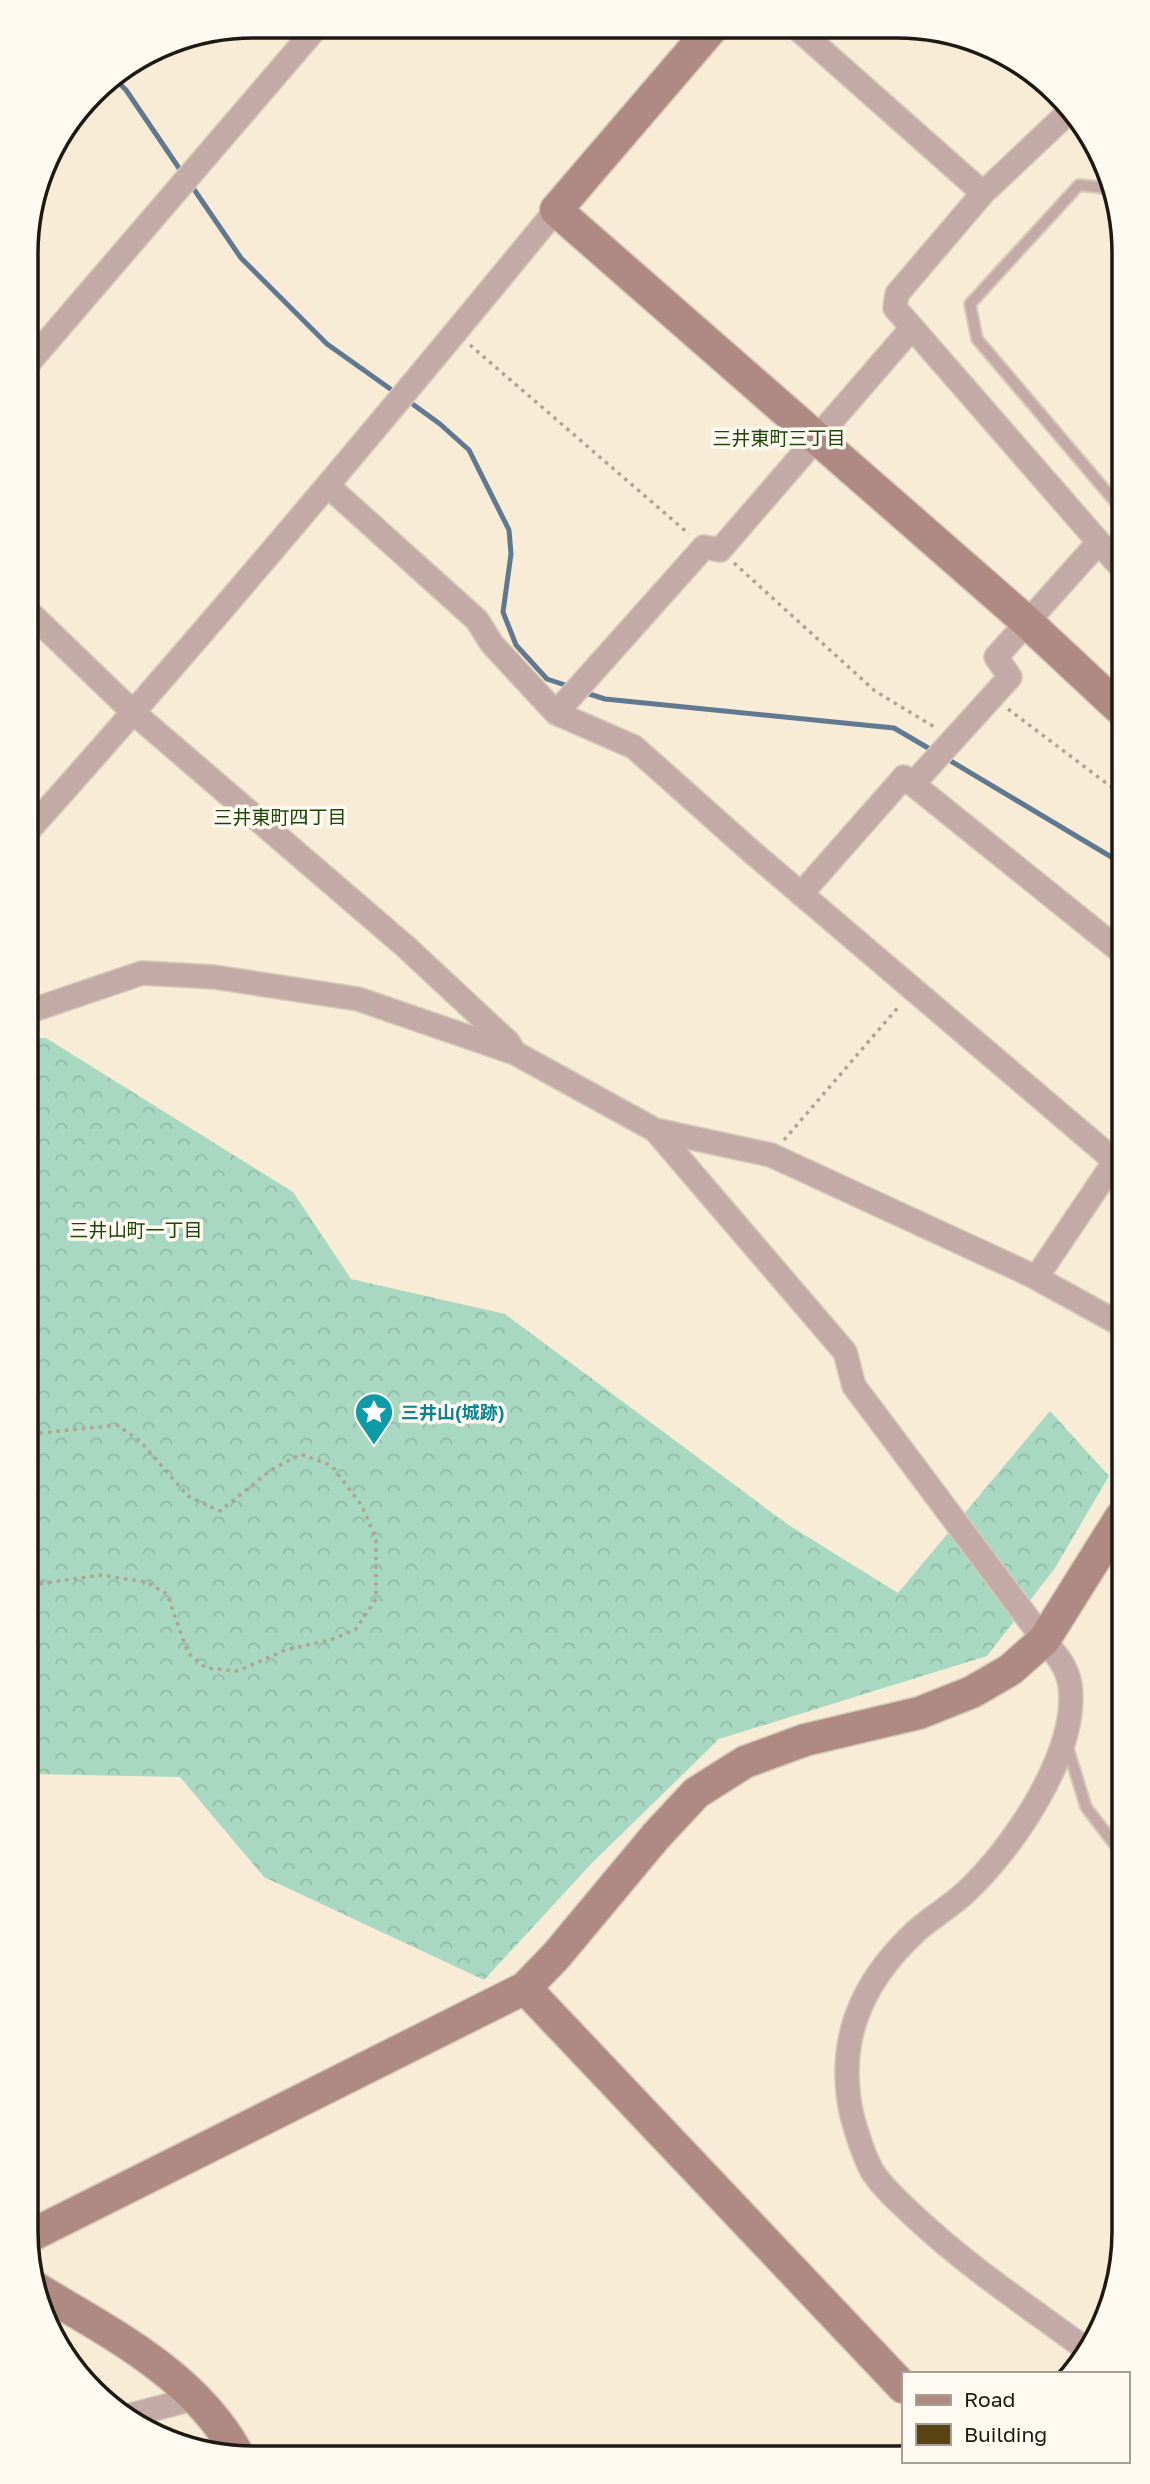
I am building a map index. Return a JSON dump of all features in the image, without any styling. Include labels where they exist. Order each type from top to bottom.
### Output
[{"type":"street","points":[[39,819],[134,713],[328,486],[556,210],[703,38]]},
{"type":"street","points":[[808,38],[983,193]]},
{"type":"street","points":[[39,351],[307,39]]},
{"type":"street","points":[[1063,118],[983,193],[897,294],[895,308],[1112,558]]},
{"type":"street","points":[[556,210],[1027,622],[1112,700]]},
{"type":"street","points":[[556,713],[816,439],[912,328]]},
{"type":"street","points":[[328,486],[477,620],[492,644],[556,713],[634,747],[913,990],[1112,1154]]},
{"type":"street","points":[[913,784],[1010,677],[996,657],[1099,542]]},
{"type":"street","points":[[39,621],[134,713],[406,947],[508,1042],[515,1052]]},
{"type":"street","points":[[801,894],[904,777],[1112,944]]},
{"type":"street","points":[[39,1008],[142,973],[214,976],[358,999],[515,1052],[655,1130],[771,1155],[1036,1278],[1111,1319]]},
{"type":"street","points":[[655,1130],[845,1352],[854,1386],[1044,1640],[1062,1660],[1070,1685],[1068,1724],[1049,1779],[1013,1839],[967,1892],[912,1935],[870,1985],[857,2011],[848,2049],[846,2089],[856,2134],[872,2170],[889,2193],[941,2242],[1079,2344]]},
{"type":"street","points":[[1036,1278],[1112,1166]]},
{"type":"street","points":[[38,2232],[525,1988],[556,1956],[656,1836],[696,1793],[745,1762],[806,1740],[919,1713],[972,1692],[1010,1670],[1044,1640],[1111,1532]]},
{"type":"street","points":[[525,1988],[902,2386]]},
{"type":"street","points":[[49,2296],[149,2358],[196,2398],[232,2444]]},
{"type":"street","points":[[146,2416],[196,2398]]},
{"type":"lane","points":[[1101,188],[1079,185],[970,304],[977,339],[1112,497]]},
{"type":"lane","points":[[1064,1737],[1086,1807],[1111,1840]]},
{"type":"path","points":[[456,333],[875,691],[953,738]]},
{"type":"path","points":[[992,698],[1112,787]]},
{"type":"path","points":[[771,1155],[913,990]]},
{"type":"path","points":[[38,1433],[117,1425],[139,1441],[188,1496],[220,1511],[271,1470],[301,1454],[332,1466],[362,1506],[376,1539],[376,1599],[355,1630],[330,1640],[285,1650],[238,1671],[206,1668],[188,1653],[167,1594],[146,1581],[100,1575],[38,1584]]},
{"type":"green space","points":[[39,1038],[46,1038],[293,1192],[351,1279],[505,1314],[787,1524],[898,1593],[1050,1411],[1109,1476],[1055,1568],[987,1656],[719,1739],[591,1864],[484,1980],[264,1877],[180,1777],[38,1774]]},
{"type":"waterway","points":[[121,85],[183,174]]},
{"type":"waterway","points":[[191,185],[241,258],[327,344],[396,393]]},
{"type":"waterway","points":[[407,400],[469,450],[509,530],[511,554],[503,612],[516,645],[547,679],[571,687]]},
{"type":"waterway","points":[[583,692],[605,699],[894,728],[935,752]]},
{"type":"waterway","points":[[944,757],[1112,857]]},
{"type":"place","name":"三井山(城跡)","points":[[374,1446]]},
{"type":"district","name":"三井東町三丁目","points":[[779,437]]},
{"type":"district","name":"三井東町四丁目","points":[[280,816]]},
{"type":"district","name":"三井山町一丁目","points":[[136,1229]]}]
